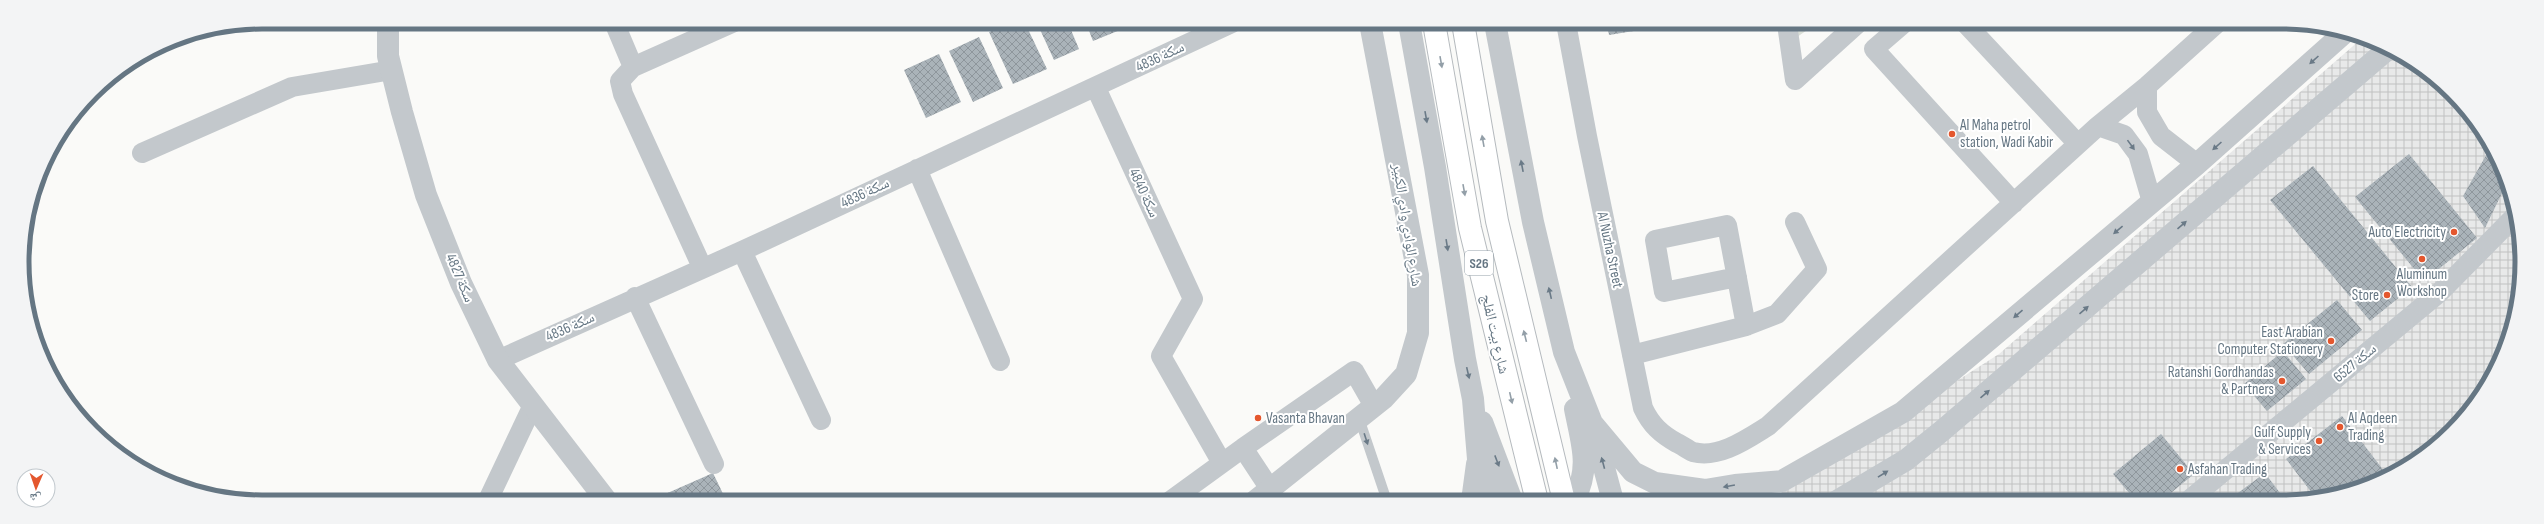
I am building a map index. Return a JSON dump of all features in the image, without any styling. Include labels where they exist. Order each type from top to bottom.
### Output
[{"type":"main road","name":"شارع بيت الفلج","points":[[1435,29],[1470,228],[1536,495]]},
{"type":"main road","name":"شارع بيت الفلج","points":[[1464,29],[1498,221],[1563,495]]},
{"type":"street","name":"سكة 4827","points":[[388,29],[388,56],[426,195],[461,283],[498,360],[602,495]]},
{"type":"street","points":[[617,29],[633,67]]},
{"type":"street","points":[[702,267],[623,94],[620,81],[633,67],[718,29]]},
{"type":"street","name":"سكة 4836","points":[[498,360],[702,267],[742,251],[917,169],[1096,88],[1205,29]]},
{"type":"street","name":"شارع الوادي وادي الكبير","points":[[1262,495],[1366,412],[1406,374],[1418,333],[1418,275],[1371,29]]},
{"type":"street","points":[[1410,29],[1435,167],[1465,360],[1474,399],[1510,495]]},
{"type":"street","points":[[1496,29],[1533,222],[1564,352],[1585,462],[1582,484],[1577,495]]},
{"type":"street","name":"Al Nuzha Street","points":[[1567,29],[1643,408],[1650,423],[1666,437],[1693,452],[1710,452],[1739,444],[1768,426],[2014,203]]},
{"type":"street","points":[[1788,29],[1795,80],[1851,29]]},
{"type":"street","points":[[1897,29],[1874,50],[2014,203],[2098,126],[2147,86],[2210,29]]},
{"type":"street","points":[[1971,29],[2078,144]]},
{"type":"street","points":[[1748,495],[1782,481],[1903,412],[2197,164],[2340,37]]},
{"type":"street","points":[[1861,495],[1944,430],[2384,53]]},
{"type":"street","points":[[142,153],[292,87],[392,70]]},
{"type":"street","points":[[2147,86],[2147,112],[2161,136],[2197,164]]},
{"type":"street","name":"سكة 4840","points":[[1096,88],[1193,299],[1161,356],[1222,463]]},
{"type":"street","points":[[2098,126],[2124,135],[2138,154],[2152,202]]},
{"type":"street","points":[[917,169],[1000,361]]},
{"type":"street","name":"سكة 6527","points":[[2195,495],[2440,292],[2511,220]]},
{"type":"street","points":[[1632,355],[1746,326],[1777,314],[1816,269],[1795,222]]},
{"type":"street","points":[[1737,277],[1664,292],[1655,240],[1727,224],[1737,277],[1746,326]]},
{"type":"street","points":[[742,251],[821,420]]},
{"type":"street","points":[[635,297],[714,464]]},
{"type":"street","points":[[1564,352],[1592,423],[1611,495]]},
{"type":"street","points":[[1178,495],[1354,371],[1366,412]]},
{"type":"street","points":[[1473,495],[1478,459],[1474,399]]},
{"type":"street","points":[[490,495],[532,405]]},
{"type":"street","points":[[1592,423],[1633,472],[1655,483],[1705,490],[1735,485],[1782,481]]},
{"type":"street","points":[[1243,448],[1262,495]]},
{"type":"street","points":[[1478,459],[1488,495]]},
{"type":"lane","points":[[1366,412],[1373,461],[1385,495]]},
{"type":"shaded area","points":[[2358,42],[2385,53],[2411,68],[2447,97],[2476,133],[2491,159],[2503,187],[2511,217],[2515,247],[2515,277],[2511,307],[2503,337],[2491,365],[2467,404],[2436,437],[2424,447],[2398,464],[2357,483],[2327,491],[2297,495],[1777,495],[1999,354]]},
{"type":"green space","points":[[1796,29],[1809,29],[1797,37]]},
{"type":"building","points":[[996,29],[1028,29],[1047,69],[1013,84],[989,32]]},
{"type":"building","points":[[1040,29],[1071,29],[1079,49],[1054,60]]},
{"type":"building","points":[[1088,29],[1123,29],[1093,41]]},
{"type":"building","points":[[1608,29],[1646,29],[1609,35]]},
{"type":"building","points":[[979,37],[1003,88],[973,102],[949,51]]},
{"type":"building","points":[[939,54],[961,102],[926,118],[904,70]]},
{"type":"building","points":[[2488,153],[2504,190],[2485,228],[2463,196]]},
{"type":"building","points":[[2409,154],[2477,238],[2424,281],[2355,197]]},
{"type":"building","points":[[2313,166],[2412,287],[2370,321],[2270,200]]},
{"type":"building","points":[[2337,300],[2362,330],[2309,374],[2283,344]]},
{"type":"building","points":[[2283,351],[2306,379],[2267,411],[2244,384]]},
{"type":"building","points":[[2342,416],[2384,471],[2357,483],[2327,491],[2312,493],[2286,459]]},
{"type":"building","points":[[2161,434],[2194,474],[2168,495],[2131,495],[2113,474]]},
{"type":"building","points":[[713,473],[724,495],[663,495]]},
{"type":"building","points":[[2265,473],[2282,495],[2235,495]]},
{"type":"place","name":"Al Maha petrol station, Wadi Kabir","points":[[1952,134]]},
{"type":"place","name":"Auto Electricity","points":[[2454,232]]},
{"type":"place","name":"Aluminum Workshop","points":[[2422,259]]},
{"type":"place","name":"Store","points":[[2387,295]]},
{"type":"place","name":"East Arabian Computer Stationery","points":[[2331,341]]},
{"type":"place","name":"Ratanshi Gordhandas & Partners","points":[[2282,381]]},
{"type":"place","name":"Vasanta Bhavan","points":[[1258,418]]},
{"type":"place","name":"Al Aqdeen Trading","points":[[2340,427]]},
{"type":"place","name":"Gulf Supply & Services","points":[[2319,441]]},
{"type":"place","name":"Asfahan Trading","points":[[2180,469]]}]
